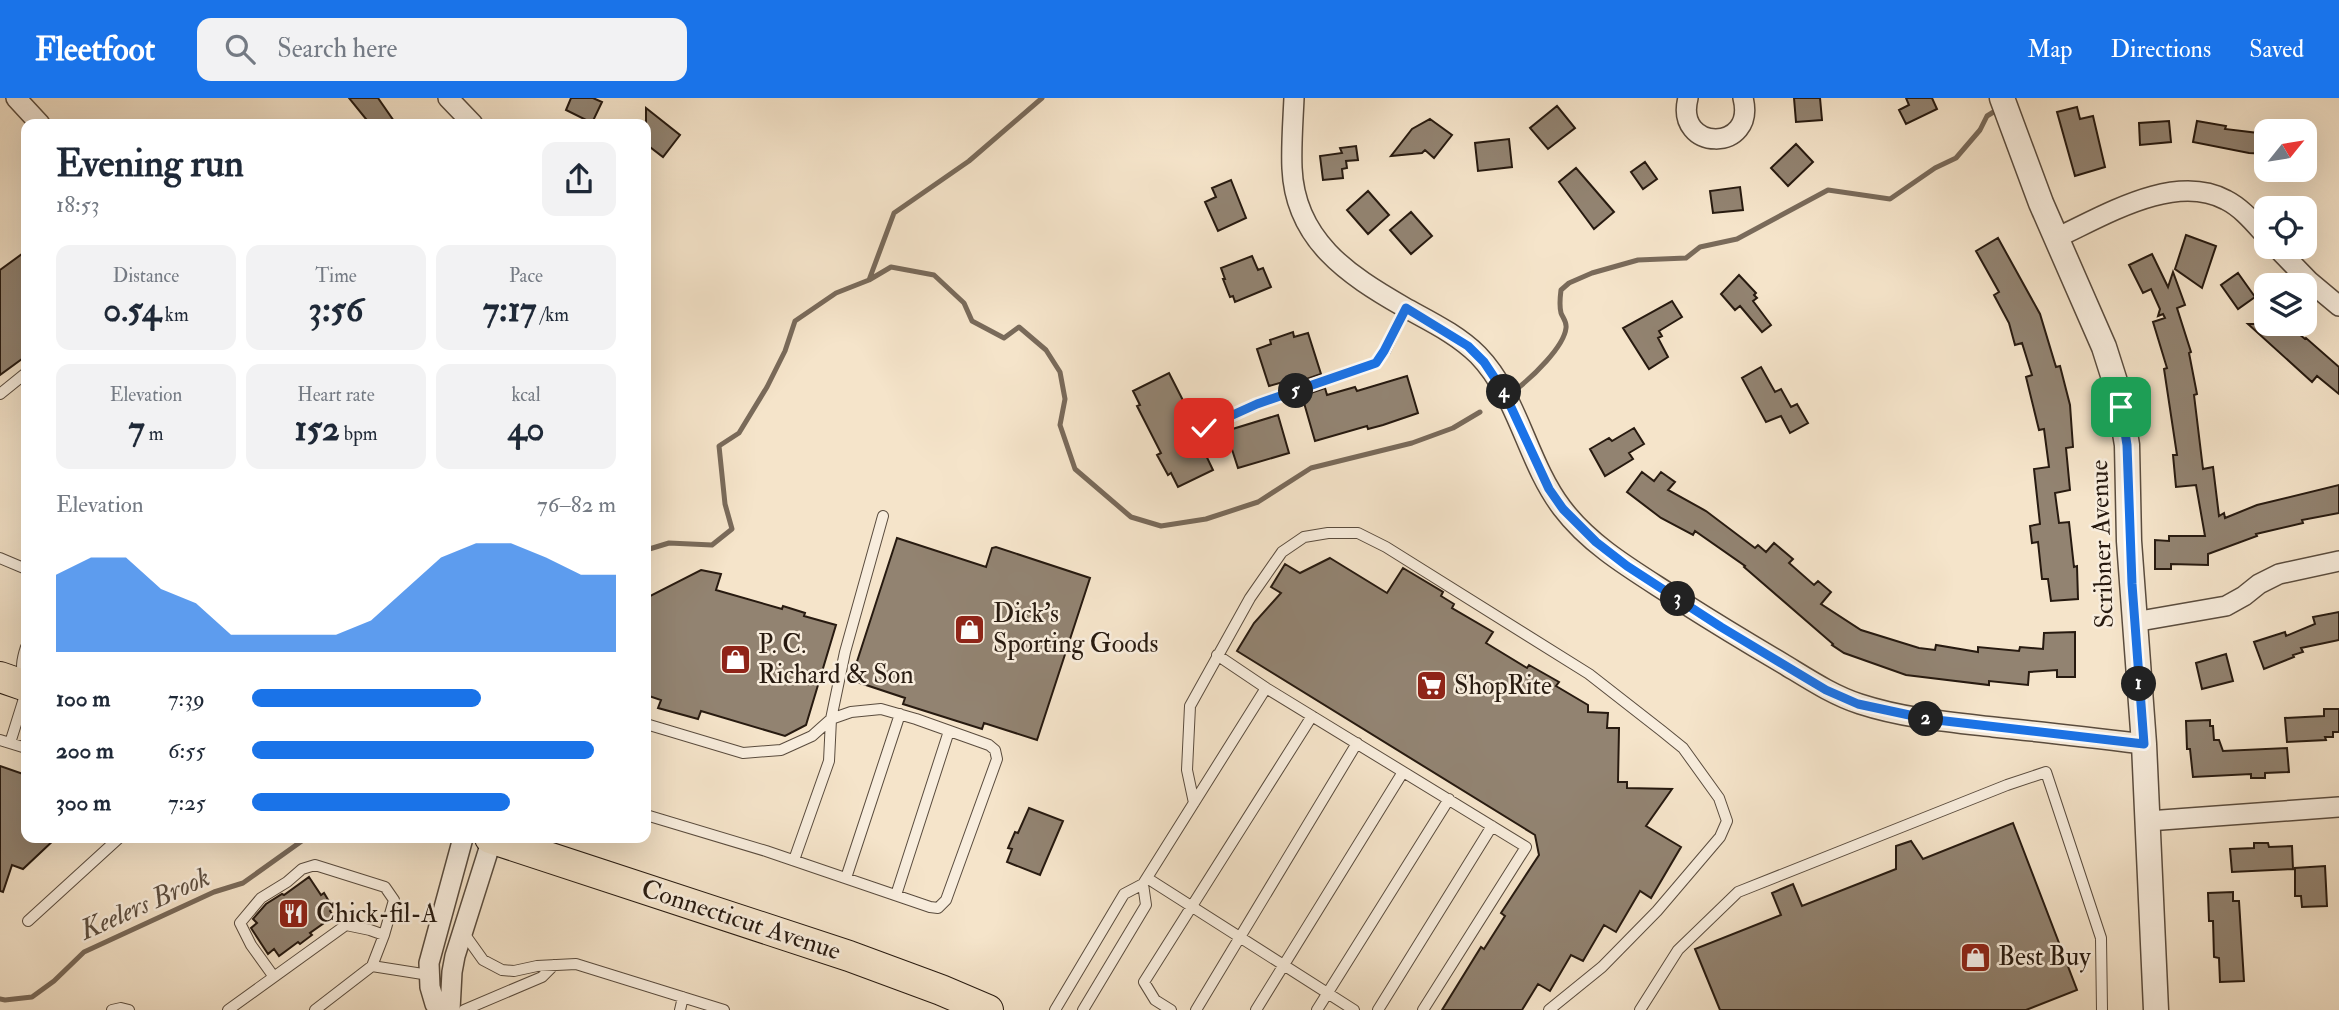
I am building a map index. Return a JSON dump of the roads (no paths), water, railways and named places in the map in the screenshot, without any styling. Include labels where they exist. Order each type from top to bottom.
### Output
[{"type":"main road","points":[[0,677],[21,683]]},
{"type":"main road","name":"Connecticut Avenue","points":[[507,843],[849,956],[988,1010]]},
{"type":"street","points":[[16,98],[35,119]]},
{"type":"street","points":[[447,98],[468,119]]},
{"type":"street","points":[[1294,98],[1294,186],[1304,218],[1314,236],[1349,273],[1468,346],[1484,362],[1504,392],[1549,489],[1563,509],[1596,542],[1627,566],[1826,690],[1858,704],[1928,719],[2144,744]]},
{"type":"street","points":[[1688,98],[1685,110],[1693,129],[1700,136],[1721,139],[1730,136],[1744,120],[1743,98]]},
{"type":"street","name":"Scribner Avenue","points":[[2002,98],[2056,238],[2101,340],[2121,407],[2127,445],[2129,541],[2144,744],[2155,1010]]},
{"type":"street","points":[[2056,238],[2130,204],[2157,195],[2186,191],[2210,194],[2225,200],[2254,224]]},
{"type":"street","points":[[2288,259],[2339,306]]},
{"type":"street","points":[[2134,622],[2226,606],[2279,574],[2339,561]]},
{"type":"street","points":[[2148,821],[2339,807]]},
{"type":"street","points":[[443,1010],[435,1004],[429,963],[462,843]]},
{"type":"street","points":[[450,1010],[452,972],[490,843]]},
{"type":"lane","points":[[1204,428],[1257,404],[1376,363],[1406,308]]},
{"type":"lane","points":[[0,394],[21,377]]},
{"type":"lane","points":[[794,860],[829,761],[831,719],[845,652],[883,516]]},
{"type":"lane","points":[[1194,803],[1187,770],[1189,706],[1250,598],[1282,552],[1304,537],[1328,533],[1358,533],[1386,547],[1589,674],[1683,748],[1719,799],[1727,821],[1720,837],[1657,911],[1602,967],[1549,1010]]},
{"type":"lane","points":[[0,558],[21,567]]},
{"type":"lane","points":[[1220,650],[1266,688],[1526,846],[1423,1010]]},
{"type":"lane","points":[[1055,1010],[1124,894],[1145,881],[1266,688]]},
{"type":"lane","points":[[5,742],[21,704]]},
{"type":"lane","points":[[651,725],[743,753],[780,750],[812,736],[831,719],[851,712],[881,709],[989,746],[995,750],[997,760],[946,900],[938,908],[794,860],[651,817]]},
{"type":"lane","points":[[846,878],[900,715]]},
{"type":"lane","points":[[1171,1010],[1155,1000],[1144,982],[1312,716]]},
{"type":"lane","points":[[896,895],[949,731]]},
{"type":"lane","points":[[1196,1010],[1357,743]]},
{"type":"lane","points":[[1256,1010],[1403,772]]},
{"type":"lane","points":[[1640,1010],[1678,950],[1738,892],[2046,772],[2101,938],[2100,1009]]},
{"type":"lane","points":[[1317,1010],[1449,799]]},
{"type":"lane","points":[[1378,1010],[1492,825]]},
{"type":"lane","points":[[28,921],[114,843]]},
{"type":"lane","points":[[274,977],[251,945],[240,923],[261,898],[302,869],[315,865],[385,887],[394,900],[372,966],[315,1010]]},
{"type":"lane","points":[[1145,881],[1191,906],[1354,1010]]},
{"type":"lane","points":[[1083,1010],[1146,905],[1145,881]]},
{"type":"lane","points":[[228,1010],[346,925],[383,935]]},
{"type":"lane","points":[[463,932],[483,960],[502,970],[514,971],[537,965],[576,964],[724,1010]]},
{"type":"lane","points":[[464,1010],[542,977],[554,965]]},
{"type":"lane","points":[[372,966],[429,975]]},
{"type":"lane","points":[[680,1010],[683,997]]},
{"type":"lane","points":[[112,1010],[129,1010]]},
{"type":"waterway","points":[[869,280],[894,213],[969,161],[1042,98]]},
{"type":"waterway","points":[[1518,388],[1546,361],[1564,336],[1566,326],[1560,310],[1560,296],[1561,290],[1569,283],[1592,273],[1638,260],[1686,258],[1700,247],[1737,239],[1828,190],[1890,199],[1935,168],[1956,158],[1980,130],[1987,116],[2000,108]]},
{"type":"waterway","points":[[651,548],[669,543],[712,545],[732,529],[725,504],[719,446],[739,433],[767,387],[785,351],[795,321],[836,293],[869,280],[891,267],[934,275],[964,303],[972,321],[1004,338],[1019,327],[1046,350],[1060,372],[1065,399],[1060,425],[1075,469],[1131,517],[1161,526],[1206,519],[1258,502],[1311,468],[1412,443],[1453,428],[1480,412]]},
{"type":"waterway","name":"Keelers Brook","points":[[0,999],[32,997],[54,981],[84,952],[214,892],[243,883],[299,843]]},
{"type":"place","name":"Dick's Sporting Goods","points":[[970,629]]},
{"type":"place","name":"P. C. Richard & Son","points":[[735,660]]},
{"type":"place","name":"ShopRite","points":[[1431,686]]},
{"type":"place","name":"Chick-fil-A","points":[[293,914]]},
{"type":"place","name":"Best Buy","points":[[1975,957]]}]
